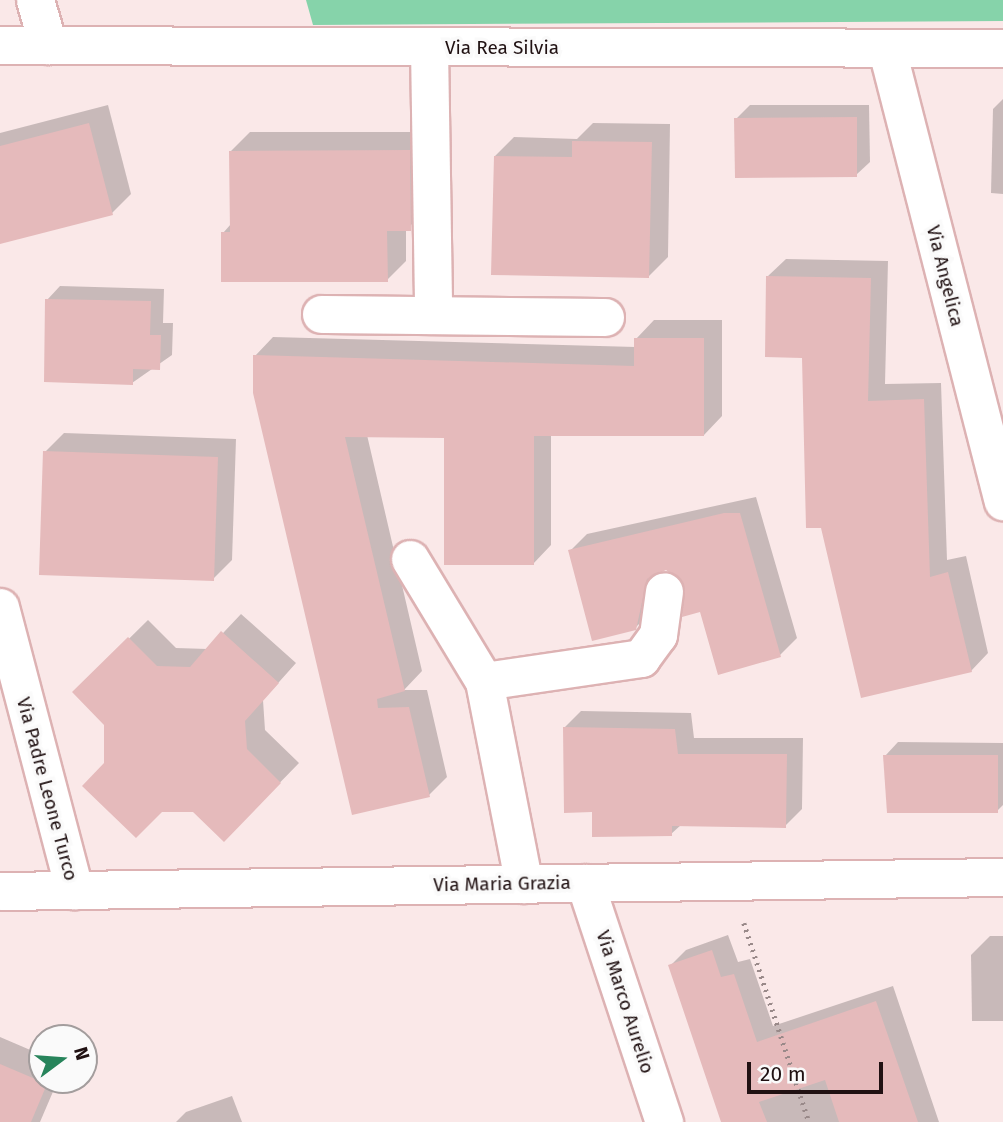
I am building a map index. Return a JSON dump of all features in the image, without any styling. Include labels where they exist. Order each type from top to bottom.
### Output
[{"type":"street","points":[[35,0],[48,45]]},
{"type":"street","name":"Via Rea Silvia","points":[[0,45],[887,50],[1003,48]]},
{"type":"street","points":[[429,47],[433,315]]},
{"type":"street","name":"Via Angelica","points":[[887,50],[1003,501]]},
{"type":"street","points":[[321,314],[605,317]]},
{"type":"street","points":[[410,559],[484,681],[524,884]]},
{"type":"street","points":[[484,681],[641,658],[658,635],[664,592]]},
{"type":"street","name":"Via Padre Leone Turco","points":[[0,607],[74,890]]},
{"type":"street","name":"Via Maria Grazia","points":[[0,891],[1003,877]]},
{"type":"street","name":"Via Marco Aurelio","points":[[585,883],[664,1122]]},
{"type":"path","points":[[730,881],[809,1122]]},
{"type":"green space","points":[[306,0],[1003,0],[1003,21],[313,25]]},
{"type":"building","points":[[857,117],[857,177],[735,178],[734,118]]},
{"type":"building","points":[[89,123],[113,215],[0,244],[0,146]]},
{"type":"building","points":[[572,141],[652,142],[649,278],[491,275],[494,156],[572,157]]},
{"type":"building","points":[[410,150],[411,231],[387,231],[388,282],[221,282],[221,232],[230,232],[229,151]]},
{"type":"building","points":[[766,276],[871,278],[868,401],[924,399],[930,577],[948,572],[972,672],[861,698],[821,528],[806,528],[802,358],[765,357]]},
{"type":"building","points":[[45,299],[151,301],[150,335],[161,335],[160,370],[133,369],[133,385],[44,382]]},
{"type":"building","points":[[634,338],[704,338],[704,436],[534,436],[534,565],[444,565],[444,438],[345,437],[405,691],[377,699],[378,708],[409,707],[430,797],[352,815],[253,393],[253,355],[634,366]]},
{"type":"building","points":[[43,451],[218,457],[214,581],[39,575]]},
{"type":"building","points":[[724,513],[740,513],[781,657],[718,675],[700,612],[682,617],[684,584],[666,570],[647,579],[636,630],[592,641],[568,550]]},
{"type":"building","points":[[221,631],[279,683],[245,721],[247,749],[281,783],[224,842],[193,812],[162,812],[136,838],[82,786],[104,763],[104,725],[72,692],[128,637],[157,666],[190,667]]},
{"type":"building","points":[[563,727],[675,729],[678,754],[787,754],[786,828],[672,826],[672,836],[592,837],[592,812],[564,813]]},
{"type":"building","points":[[883,755],[998,755],[998,813],[887,813]]},
{"type":"building","points":[[712,950],[721,977],[734,974],[757,1042],[876,1001],[918,1122],[839,1122],[825,1080],[759,1102],[767,1122],[721,1122],[668,965]]},
{"type":"building","points":[[0,1064],[28,1076],[28,1094],[43,1094],[31,1122],[0,1122]]}]
